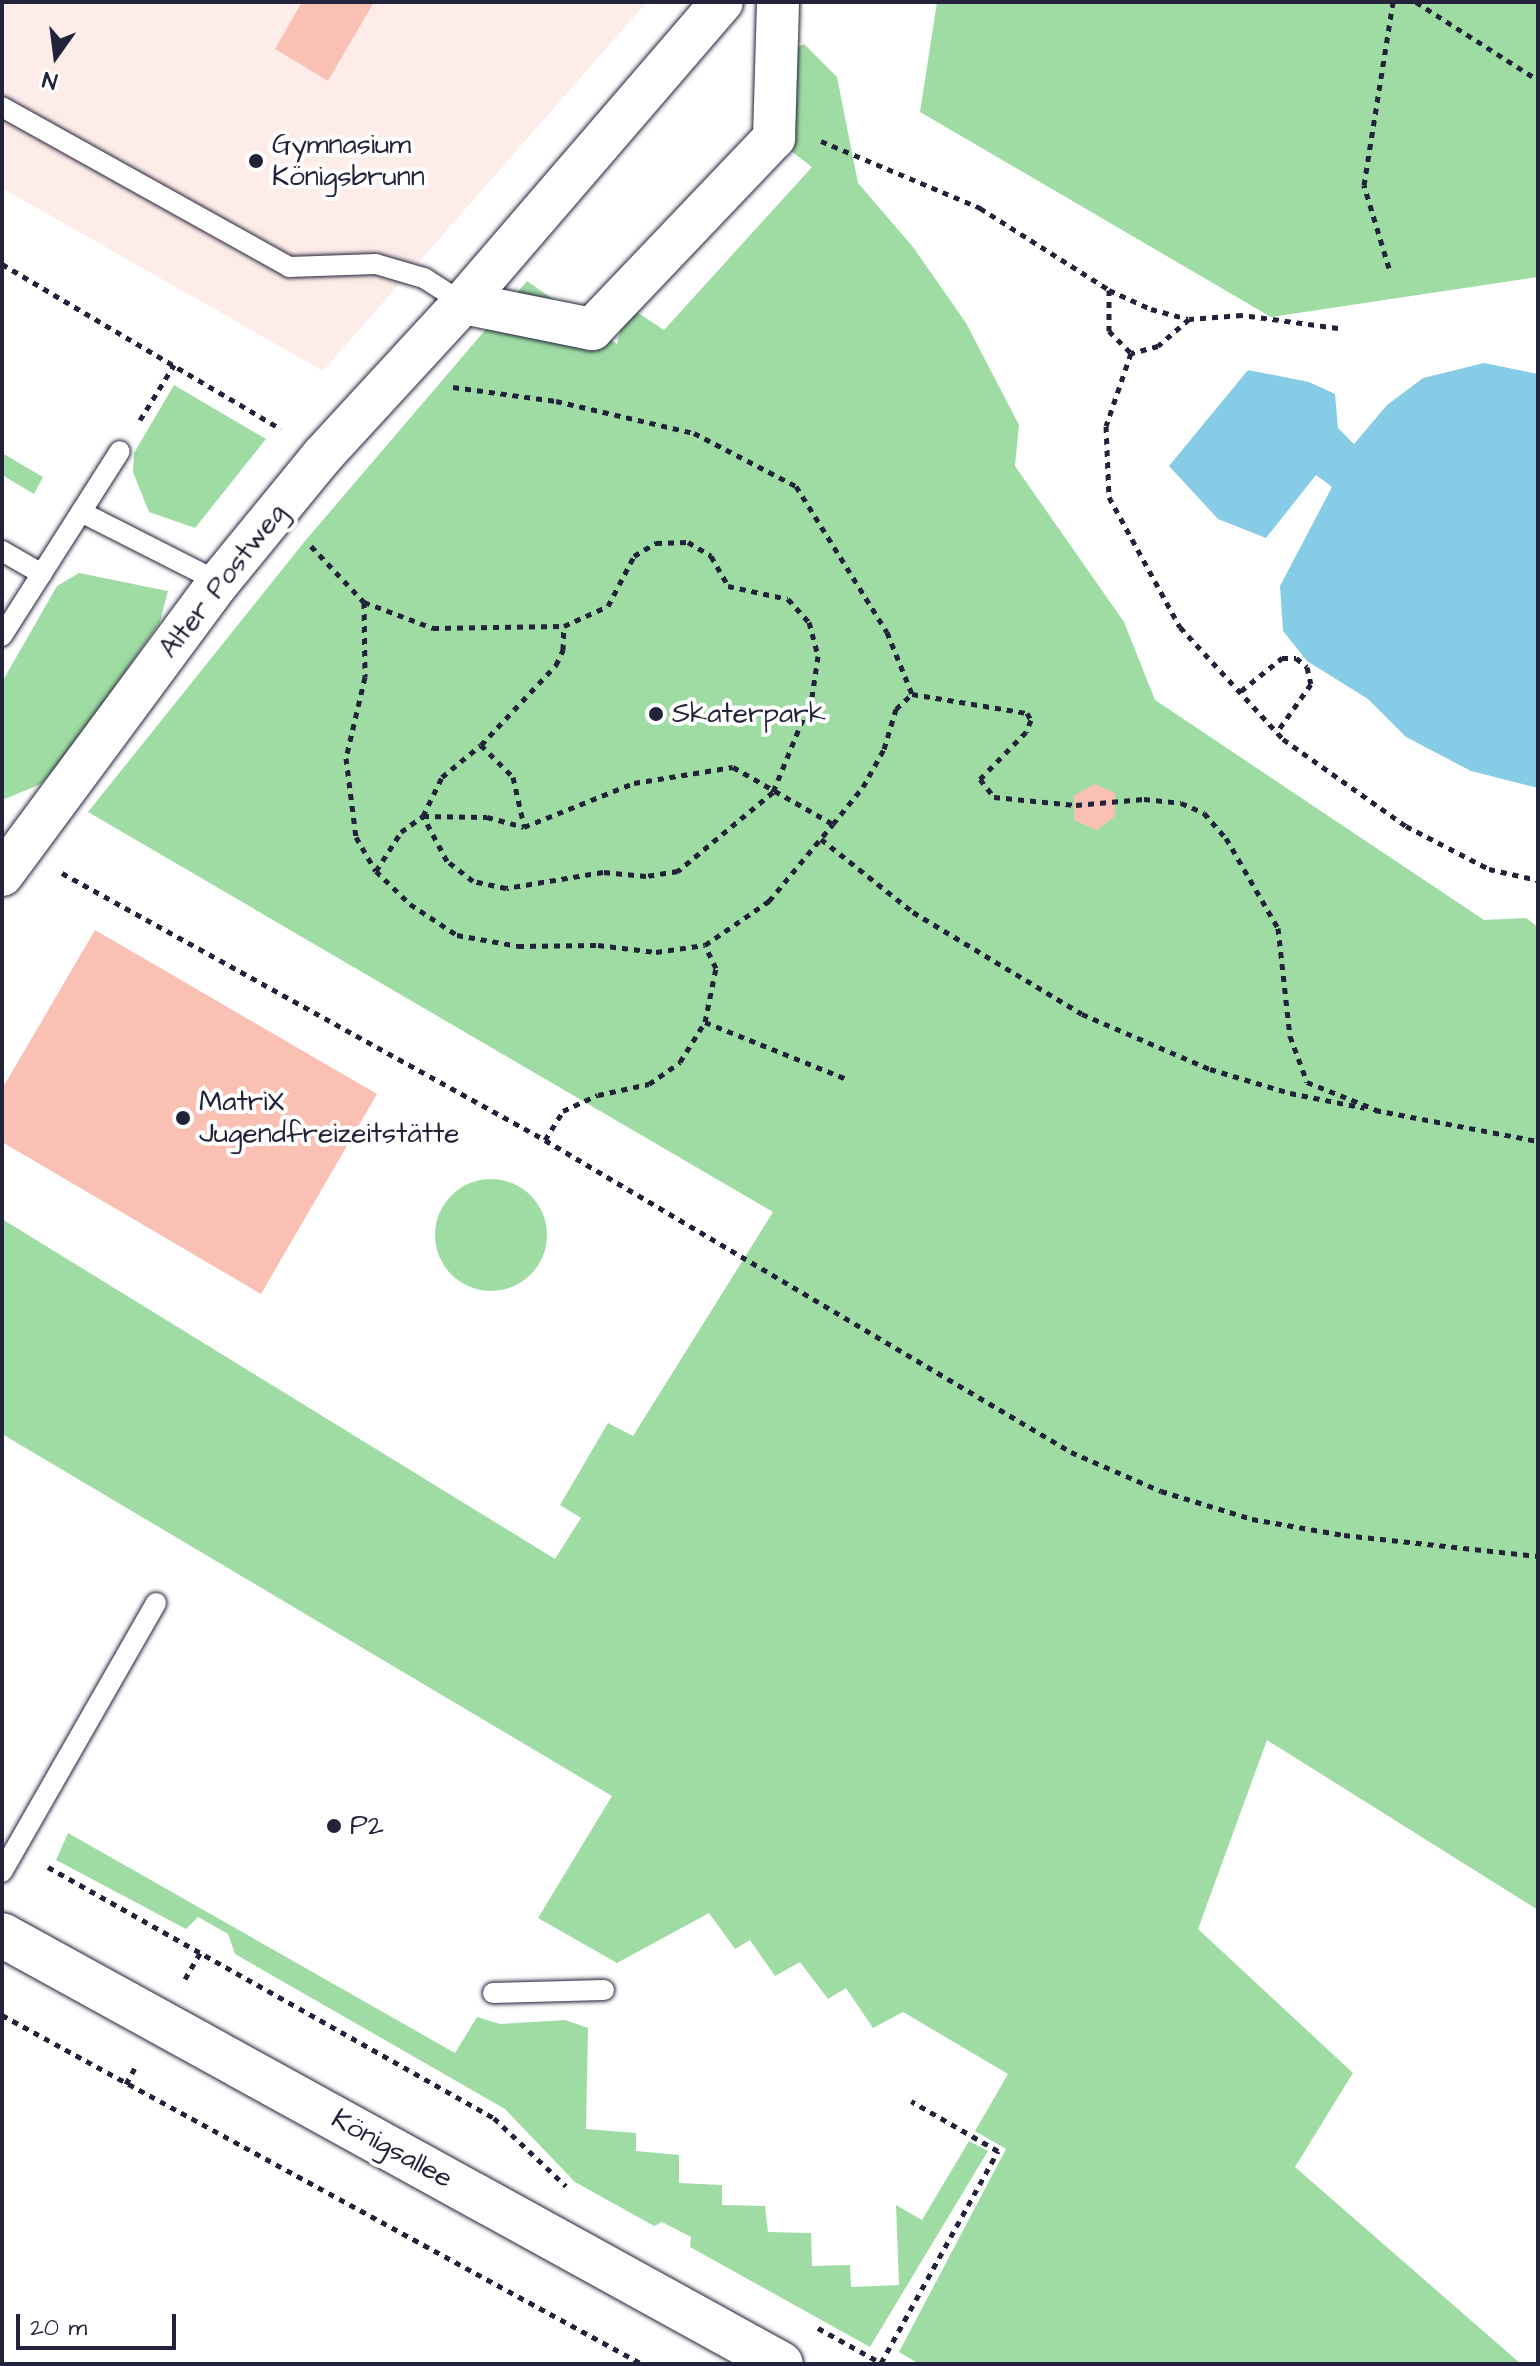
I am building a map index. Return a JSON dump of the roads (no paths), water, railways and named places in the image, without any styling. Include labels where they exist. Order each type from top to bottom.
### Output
[{"type":"street","name":"Alter Postweg","points":[[10,862],[219,582],[274,514],[323,455],[463,303],[722,2]]},
{"type":"street","points":[[463,303],[592,329],[774,138],[778,2]]},
{"type":"street","name":"Königsallee","points":[[2,1935],[781,2364]]},
{"type":"lane","points":[[2,107],[289,267],[376,264],[424,278],[463,303]]},
{"type":"lane","points":[[2,636],[120,451]]},
{"type":"lane","points":[[81,512],[219,582]]},
{"type":"lane","points":[[2,551],[42,574]]},
{"type":"lane","points":[[2,1872],[156,1603]]},
{"type":"lane","points":[[493,1993],[604,1990]]},
{"type":"water","points":[[1484,363],[1538,374],[1538,788],[1471,771],[1406,737],[1368,699],[1307,661],[1283,631],[1280,586],[1332,487],[1316,475],[1266,538],[1218,519],[1169,466],[1248,370],[1309,382],[1335,394],[1338,428],[1354,444],[1387,405],[1423,378]]},
{"type":"place","name":"Gymnasium Königsbrunn","points":[[256,161]]},
{"type":"place","name":"Skaterpark","points":[[656,714]]},
{"type":"place","name":"MatriX Jugendfreizeitstätte","points":[[183,1118]]},
{"type":"place","name":"P2","points":[[334,1826]]}]
